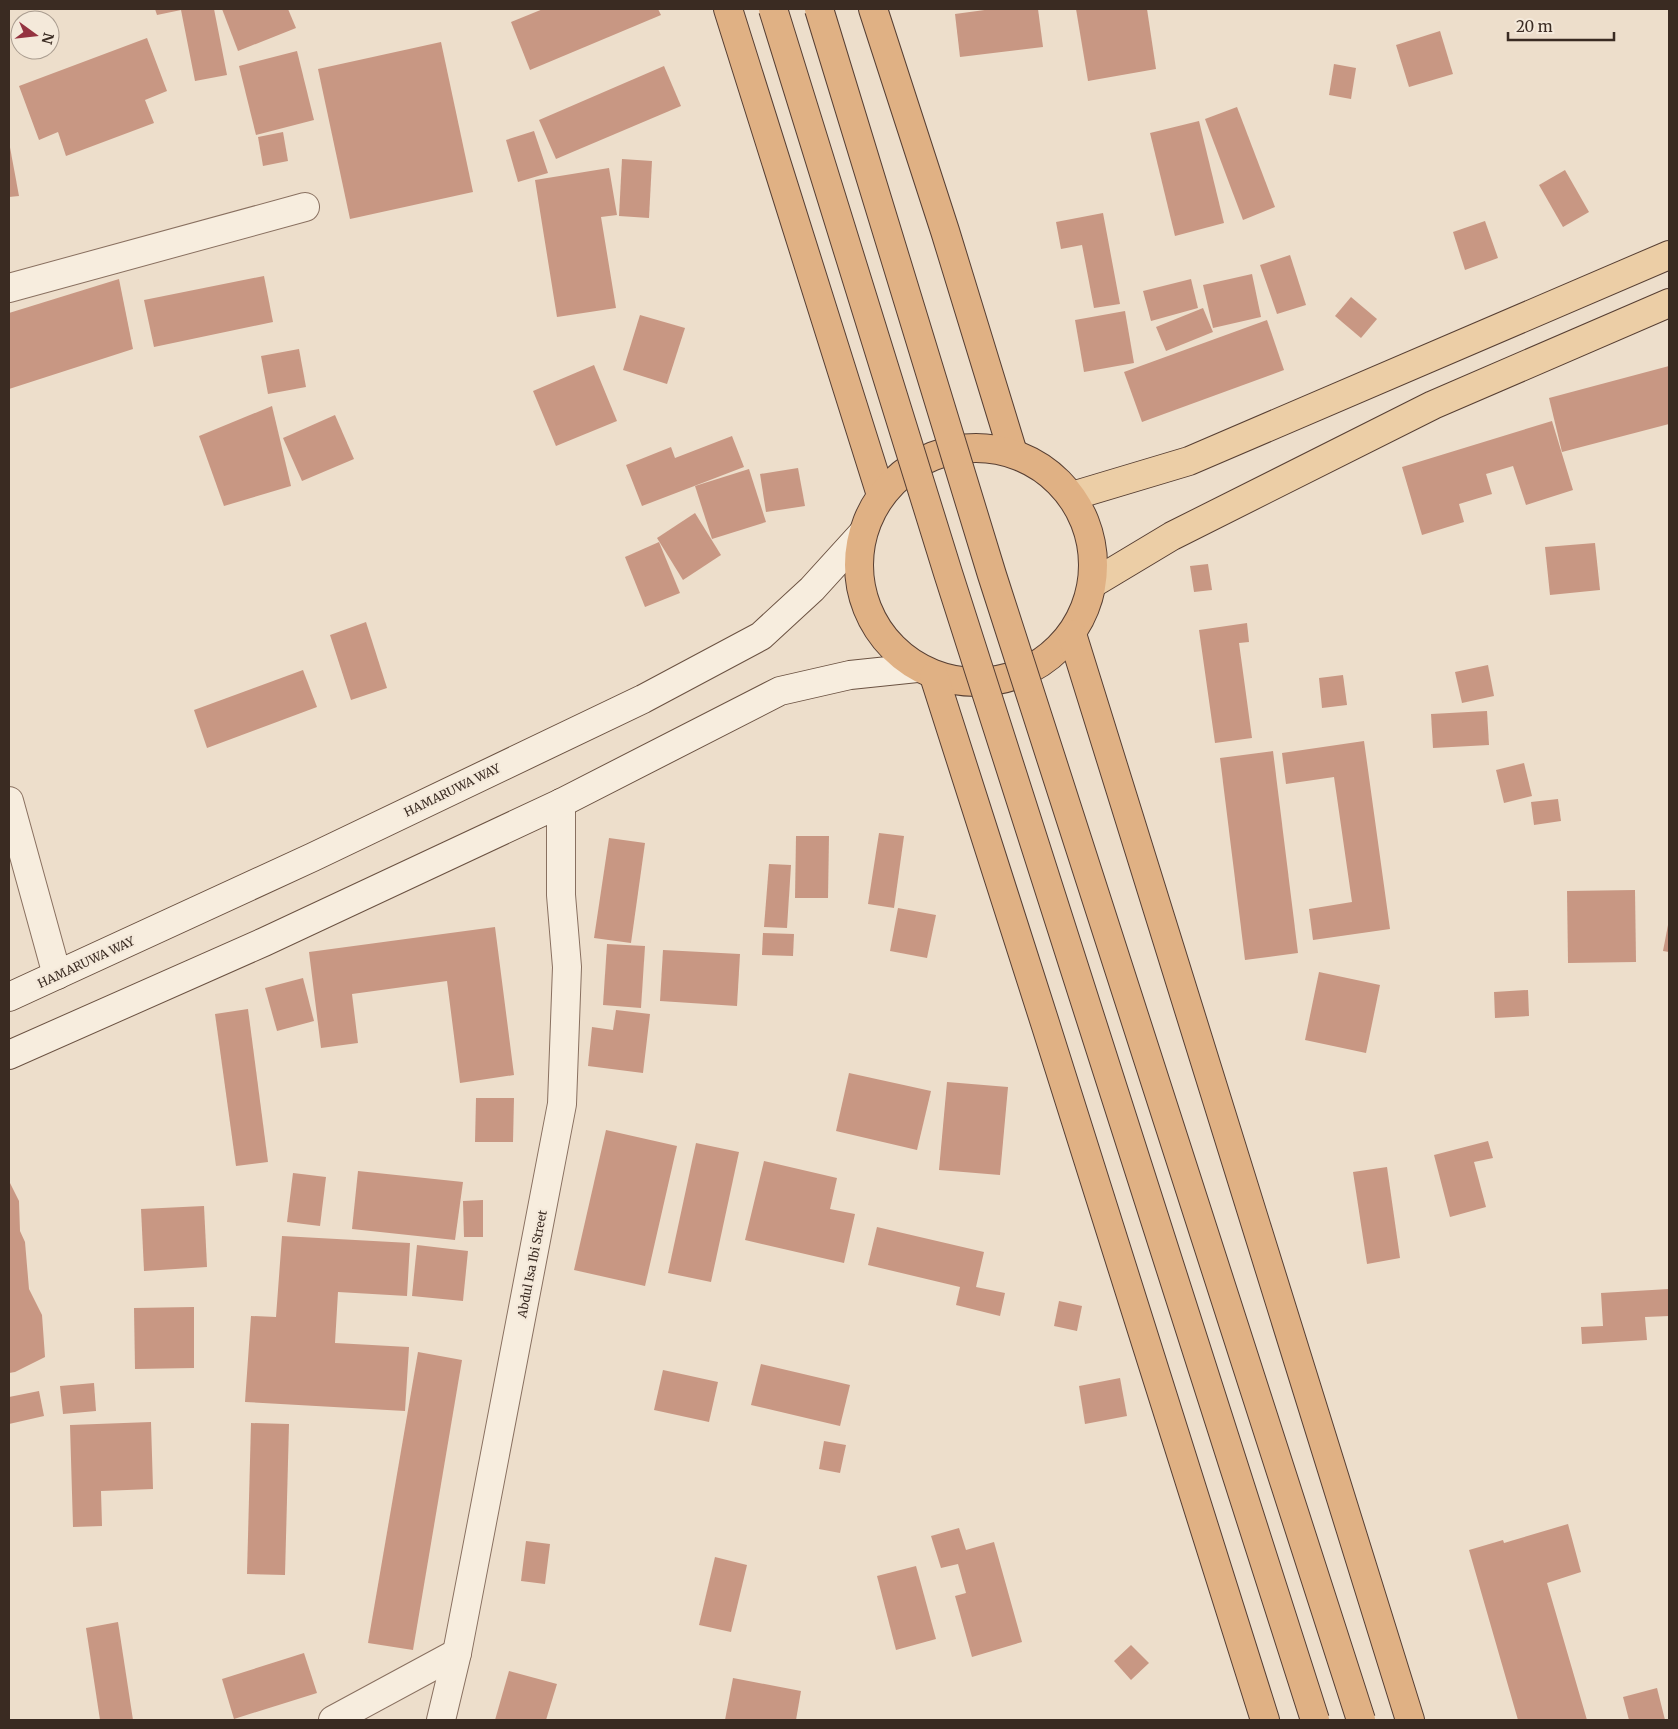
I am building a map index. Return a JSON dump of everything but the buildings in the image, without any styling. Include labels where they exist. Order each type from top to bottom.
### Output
[{"type":"highway","points":[[728,9],[881,495]]},
{"type":"highway","points":[[773,9],[945,564],[1315,1720]]},
{"type":"highway","points":[[819,9],[992,574],[1361,1720]]},
{"type":"highway","points":[[873,9],[945,231],[1013,453]]},
{"type":"highway","points":[[977,447],[1013,453],[1046,469],[1072,496],[1091,538],[1092,584],[1085,610],[1072,634],[1046,659],[1015,676],[980,683],[925,672],[880,633],[860,585],[862,534],[881,495],[907,469],[940,453],[977,447]]},
{"type":"highway","points":[[1072,634],[1410,1720]]},
{"type":"highway","points":[[925,672],[1048,1033],[1265,1720]]},
{"type":"main road","points":[[9,288],[305,207]]},
{"type":"main road","points":[[1072,496],[1189,461],[1669,255]]},
{"type":"main road","points":[[1092,584],[1180,532],[1433,405],[1669,303]]},
{"type":"main road","name":"HAMARUWA WAY","points":[[9,997],[304,861],[634,704],[761,636],[812,589],[862,534]]},
{"type":"main road","points":[[9,1056],[273,938],[561,802],[780,691],[850,674],[925,672]]},
{"type":"main road","points":[[9,801],[57,975]]},
{"type":"main road","name":"Abdul Isa Ibi Street","points":[[441,1720],[456,1653],[562,1104],[567,967],[562,895],[561,802]]},
{"type":"main road","points":[[333,1720],[456,1653]]}]
